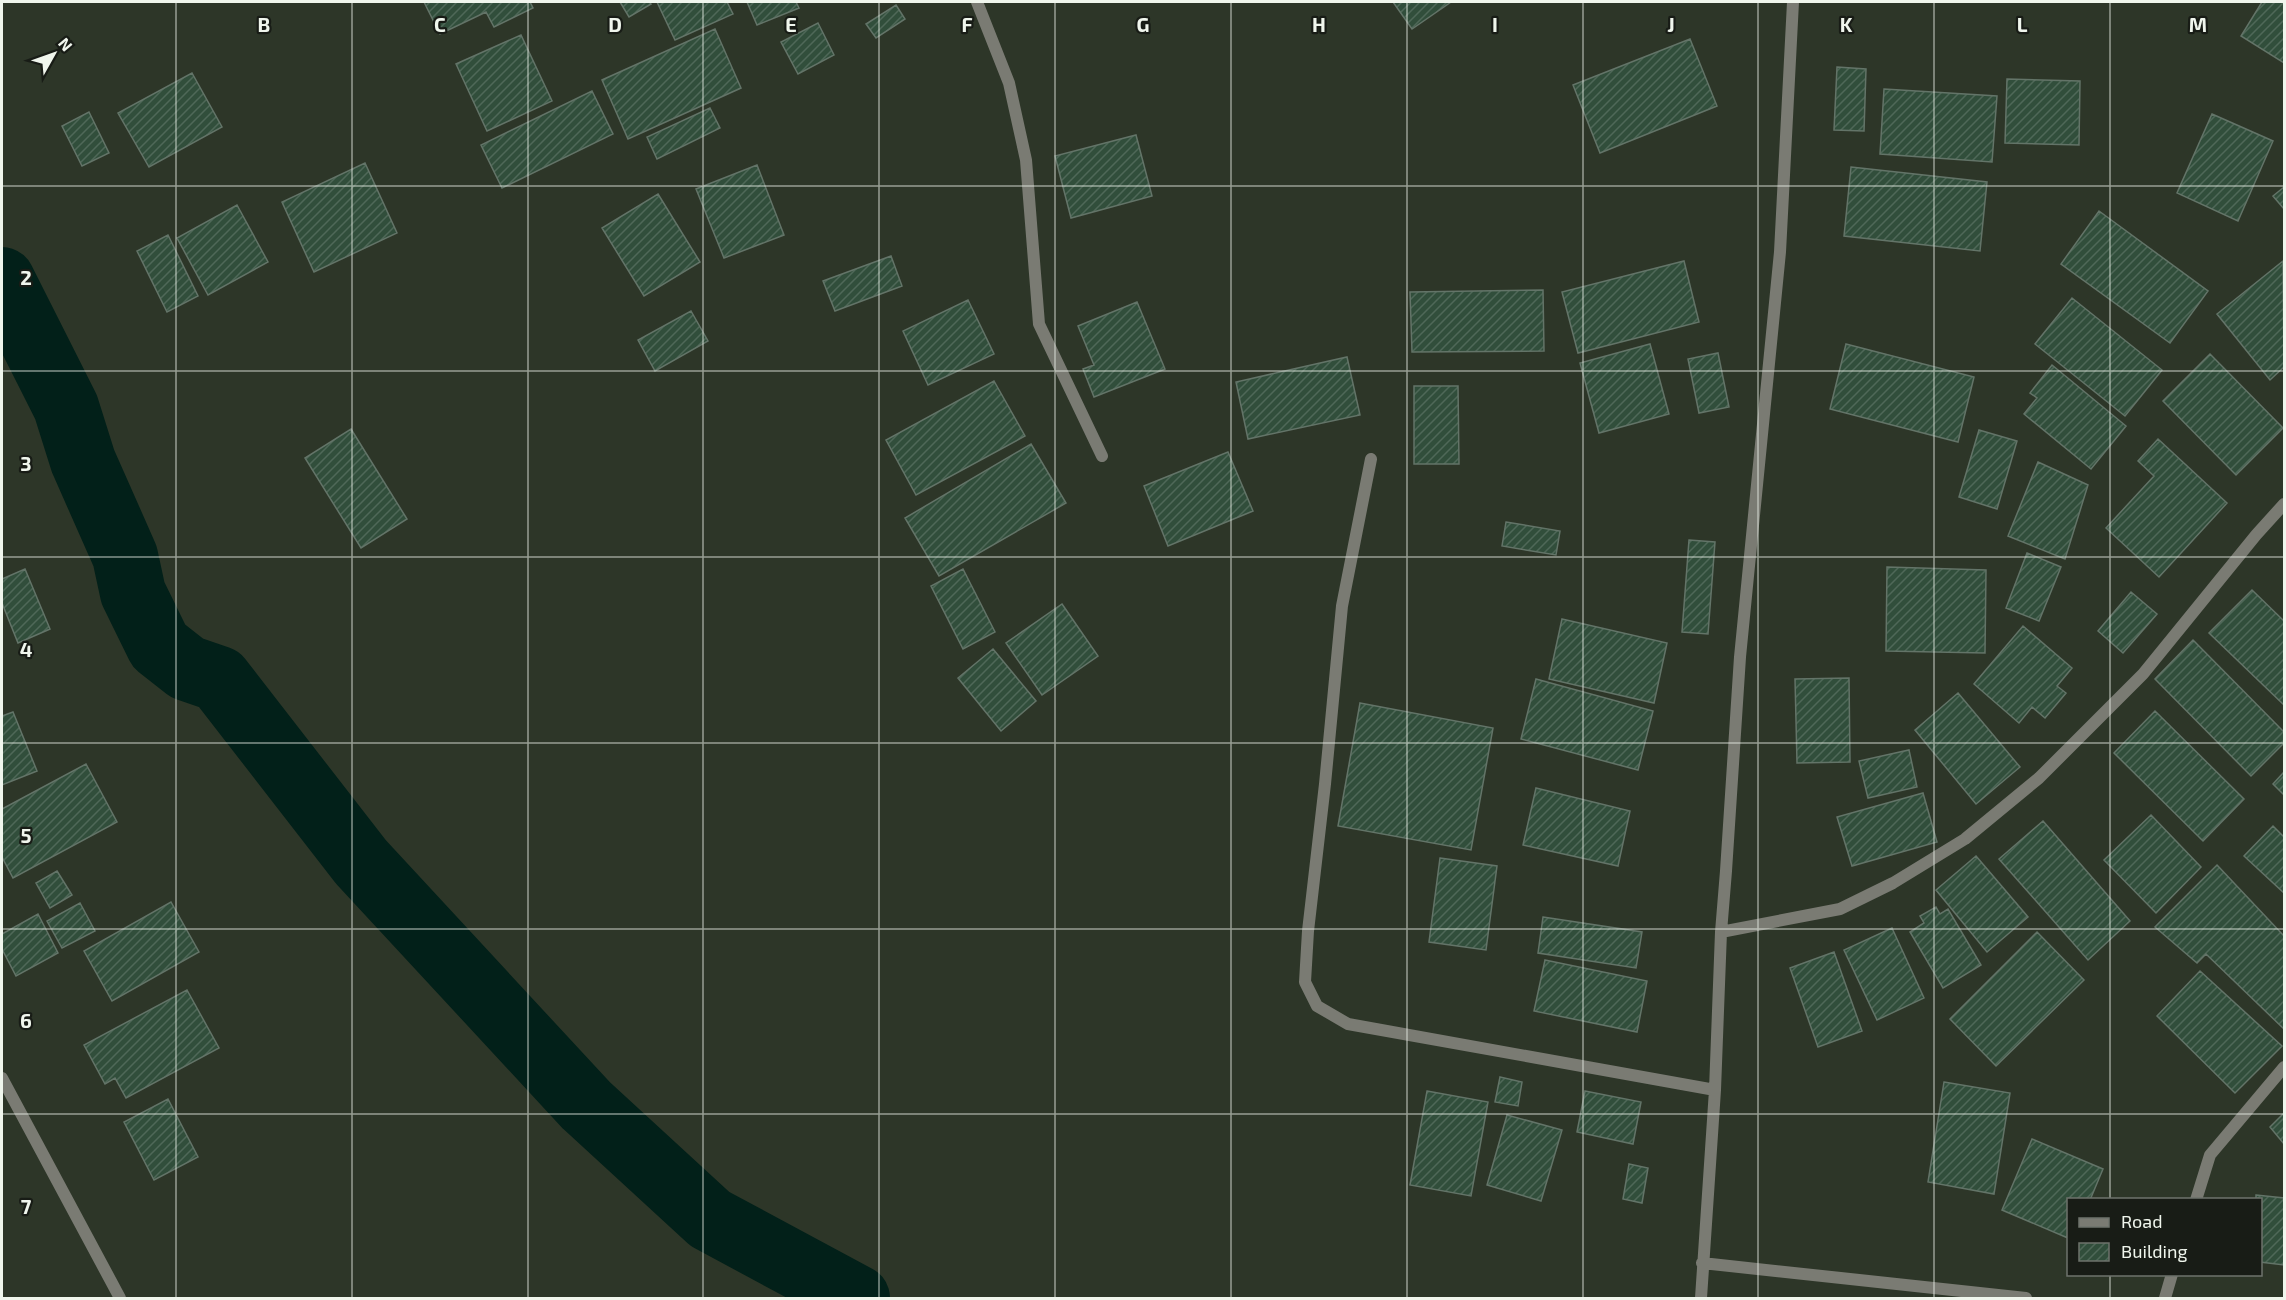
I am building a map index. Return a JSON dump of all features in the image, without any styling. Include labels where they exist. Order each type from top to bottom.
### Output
[{"type":"street","points":[[977,2],[1009,83],[1026,160],[1039,324],[1102,456]]},
{"type":"street","points":[[1701,1299],[1715,1090],[1721,932],[1740,657],[1780,252],[1793,2]]},
{"type":"street","points":[[1371,459],[1342,606],[1308,931],[1305,982],[1317,1006],[1348,1024],[1715,1090]]},
{"type":"street","points":[[1721,932],[1840,909],[1893,883],[1965,839],[2039,778],[2143,674],[2284,504]]},
{"type":"street","points":[[2197,1198],[2210,1155],[2284,1067]]},
{"type":"street","points":[[2,1078],[120,1299]]},
{"type":"street","points":[[1702,1263],[2026,1299]]},
{"type":"street","points":[[2165,1299],[2172,1276]]},
{"type":"building","points":[[424,2],[530,2],[533,8],[494,27],[486,12],[440,34]]},
{"type":"building","points":[[620,2],[649,2],[651,4],[629,17]]},
{"type":"building","points":[[657,2],[727,2],[733,14],[675,40]]},
{"type":"building","points":[[747,2],[796,2],[799,8],[757,25]]},
{"type":"building","points":[[1393,2],[1451,2],[1412,29]]},
{"type":"building","points":[[2262,2],[2284,2],[2284,63],[2241,36]]},
{"type":"building","points":[[896,5],[905,19],[876,38],[866,24]]},
{"type":"building","points":[[818,23],[834,55],[798,74],[781,42]]},
{"type":"building","points":[[715,29],[741,88],[628,139],[602,80]]},
{"type":"building","points":[[521,35],[552,101],[487,131],[456,64]]},
{"type":"building","points":[[1690,39],[1717,106],[1600,153],[1573,85]]},
{"type":"building","points":[[1837,67],[1866,69],[1864,131],[1834,130]]},
{"type":"building","points":[[192,73],[222,127],[149,167],[118,113]]},
{"type":"building","points":[[2007,79],[2080,81],[2079,145],[2005,143]]},
{"type":"building","points":[[1884,89],[1997,96],[1992,162],[1880,154]]},
{"type":"building","points":[[592,91],[613,134],[502,188],[481,145]]},
{"type":"building","points":[[710,108],[720,128],[657,159],[647,137]]},
{"type":"building","points":[[89,112],[109,153],[82,166],[62,126]]},
{"type":"building","points":[[2212,114],[2273,141],[2238,221],[2177,193]]},
{"type":"building","points":[[1136,135],[1152,196],[1071,218],[1055,156]]},
{"type":"building","points":[[365,163],[397,233],[314,272],[282,202]]},
{"type":"building","points":[[757,165],[784,235],[724,258],[696,189]]},
{"type":"building","points":[[1851,167],[1987,182],[1980,251],[1844,236]]},
{"type":"building","points":[[2284,187],[2284,209],[2273,196]]},
{"type":"building","points":[[658,194],[700,262],[644,296],[602,228]]},
{"type":"building","points":[[237,205],[268,262],[208,295],[177,238]]},
{"type":"building","points":[[2099,211],[2208,291],[2170,343],[2061,264]]},
{"type":"building","points":[[168,235],[198,296],[167,312],[137,251]]},
{"type":"building","points":[[891,256],[902,286],[835,311],[823,281]]},
{"type":"building","points":[[1684,261],[1699,322],[1578,353],[1562,292]]},
{"type":"building","points":[[2283,261],[2284,367],[2270,380],[2217,314]]},
{"type":"building","points":[[1543,290],[1544,351],[1412,352],[1410,292]]},
{"type":"building","points":[[2072,298],[2162,370],[2125,416],[2035,344]]},
{"type":"building","points":[[968,300],[994,354],[928,385],[903,331]]},
{"type":"building","points":[[1137,302],[1165,369],[1094,397],[1083,369],[1094,365],[1078,326]]},
{"type":"building","points":[[691,311],[708,341],[655,371],[638,340]]},
{"type":"building","points":[[1650,344],[1669,414],[1599,433],[1580,363]]},
{"type":"building","points":[[1846,344],[1974,377],[1958,442],[1830,409]]},
{"type":"building","points":[[1718,353],[1729,407],[1699,413],[1688,359]]},
{"type":"building","points":[[2210,354],[2283,428],[2236,475],[2163,401]]},
{"type":"building","points":[[1347,357],[1360,415],[1248,439],[1236,382]]},
{"type":"building","points":[[2052,365],[2126,426],[2091,469],[2024,414],[2037,398],[2030,393]]},
{"type":"building","points":[[994,381],[1025,436],[916,495],[886,440]]},
{"type":"building","points":[[1414,386],[1458,386],[1459,464],[1414,464]]},
{"type":"building","points":[[351,429],[407,519],[361,548],[305,458]]},
{"type":"building","points":[[1979,430],[2017,441],[1997,509],[1959,497]]},
{"type":"building","points":[[2158,439],[2227,503],[2159,577],[2106,528],[2154,476],[2138,461]]},
{"type":"building","points":[[1031,444],[1066,503],[939,576],[905,518]]},
{"type":"building","points":[[1228,452],[1253,511],[1168,546],[1144,486]]},
{"type":"building","points":[[2038,462],[2088,485],[2065,559],[2008,536]]},
{"type":"building","points":[[1506,522],[1560,531],[1556,555],[1502,546]]},
{"type":"building","points":[[1689,540],[1715,542],[1708,634],[1682,632]]},
{"type":"building","points":[[2027,553],[2061,567],[2039,621],[2006,608]]},
{"type":"building","points":[[1887,567],[1986,570],[1985,653],[1886,651]]},
{"type":"building","points":[[25,569],[50,629],[18,643],[2,603],[2,579]]},
{"type":"building","points":[[963,569],[995,632],[963,649],[931,586]]},
{"type":"building","points":[[2252,590],[2284,621],[2284,705],[2209,633]]},
{"type":"building","points":[[2131,592],[2157,614],[2123,653],[2098,631]]},
{"type":"building","points":[[1062,604],[1098,656],[1042,695],[1006,643]]},
{"type":"building","points":[[1562,619],[1667,643],[1654,703],[1549,679]]},
{"type":"building","points":[[2023,626],[2072,668],[2057,686],[2066,693],[2045,718],[2032,707],[2019,723],[1974,684]]},
{"type":"building","points":[[2193,640],[2284,732],[2284,743],[2251,776],[2155,679]]},
{"type":"building","points":[[993,649],[1036,701],[1001,731],[958,678]]},
{"type":"building","points":[[1849,678],[1850,762],[1797,763],[1795,679]]},
{"type":"building","points":[[1536,679],[1653,711],[1638,770],[1521,739]]},
{"type":"building","points":[[1958,693],[2020,767],[1976,804],[1915,730]]},
{"type":"building","points":[[1360,703],[1493,728],[1471,850],[1338,826]]},
{"type":"building","points":[[2155,711],[2244,799],[2203,841],[2114,753]]},
{"type":"building","points":[[13,712],[37,771],[2,785],[2,716]]},
{"type":"building","points":[[1909,750],[1917,787],[1868,798],[1859,761]]},
{"type":"building","points":[[86,764],[117,822],[13,878],[2,857],[2,809]]},
{"type":"building","points":[[2284,772],[2284,795],[2273,784]]},
{"type":"building","points":[[1536,788],[1630,811],[1618,866],[1523,845]]},
{"type":"building","points":[[1923,793],[1937,842],[1852,866],[1837,817]]},
{"type":"building","points":[[2151,815],[2201,867],[2156,913],[2104,860]]},
{"type":"building","points":[[2043,821],[2130,921],[2088,960],[1999,859]]},
{"type":"building","points":[[2273,826],[2284,837],[2284,893],[2244,856]]},
{"type":"building","points":[[1976,856],[2028,917],[1987,952],[1936,890]]},
{"type":"building","points":[[1440,858],[1497,866],[1486,950],[1429,942]]},
{"type":"building","points":[[2217,865],[2284,936],[2284,1029],[2206,954],[2197,963],[2155,927]]},
{"type":"building","points":[[57,871],[72,895],[50,908],[36,883]]},
{"type":"building","points":[[171,902],[199,952],[112,1001],[84,951]]},
{"type":"building","points":[[80,903],[95,931],[62,948],[47,921]]},
{"type":"building","points":[[1936,907],[1940,914],[1948,909],[1981,965],[1943,988],[1910,932],[1924,923],[1920,916]]},
{"type":"building","points":[[38,914],[58,953],[16,976],[2,949],[2,934]]},
{"type":"building","points":[[1543,917],[1642,932],[1636,968],[1538,953]]},
{"type":"building","points":[[1892,928],[1924,998],[1877,1020],[1844,950]]},
{"type":"building","points":[[2037,932],[2084,980],[1996,1066],[1950,1019]]},
{"type":"building","points":[[1834,952],[1862,1031],[1818,1047],[1790,968]]},
{"type":"building","points":[[1545,960],[1647,981],[1637,1032],[1534,1011]]},
{"type":"building","points":[[2200,971],[2282,1046],[2235,1093],[2157,1016]]},
{"type":"building","points":[[187,990],[219,1048],[126,1098],[115,1078],[105,1084],[84,1045]]},
{"type":"building","points":[[1500,1077],[1522,1082],[1518,1106],[1495,1102]]},
{"type":"building","points":[[1944,1082],[2010,1093],[1994,1194],[1928,1182]]},
{"type":"building","points":[[1427,1091],[1488,1102],[1471,1196],[1410,1185]]},
{"type":"building","points":[[1585,1091],[1641,1102],[1633,1144],[1577,1132]]},
{"type":"building","points":[[168,1099],[198,1157],[154,1180],[124,1122]]},
{"type":"building","points":[[2284,1113],[2284,1144],[2270,1127]]},
{"type":"building","points":[[1507,1115],[1562,1130],[1541,1201],[1487,1185]]},
{"type":"building","points":[[2032,1139],[2103,1169],[2091,1198],[2067,1198],[2067,1238],[2002,1210]]},
{"type":"building","points":[[1629,1164],[1648,1168],[1642,1203],[1623,1199]]},
{"type":"building","points":[[2256,1195],[2284,1198],[2284,1265],[2262,1262],[2262,1198],[2256,1198]]},
{"type":"waterway","points":[[2,280],[66,407],[83,461],[125,556],[133,593],[159,646],[187,668],[219,679],[361,862],[586,1105],[710,1219],[857,1298]]}]
